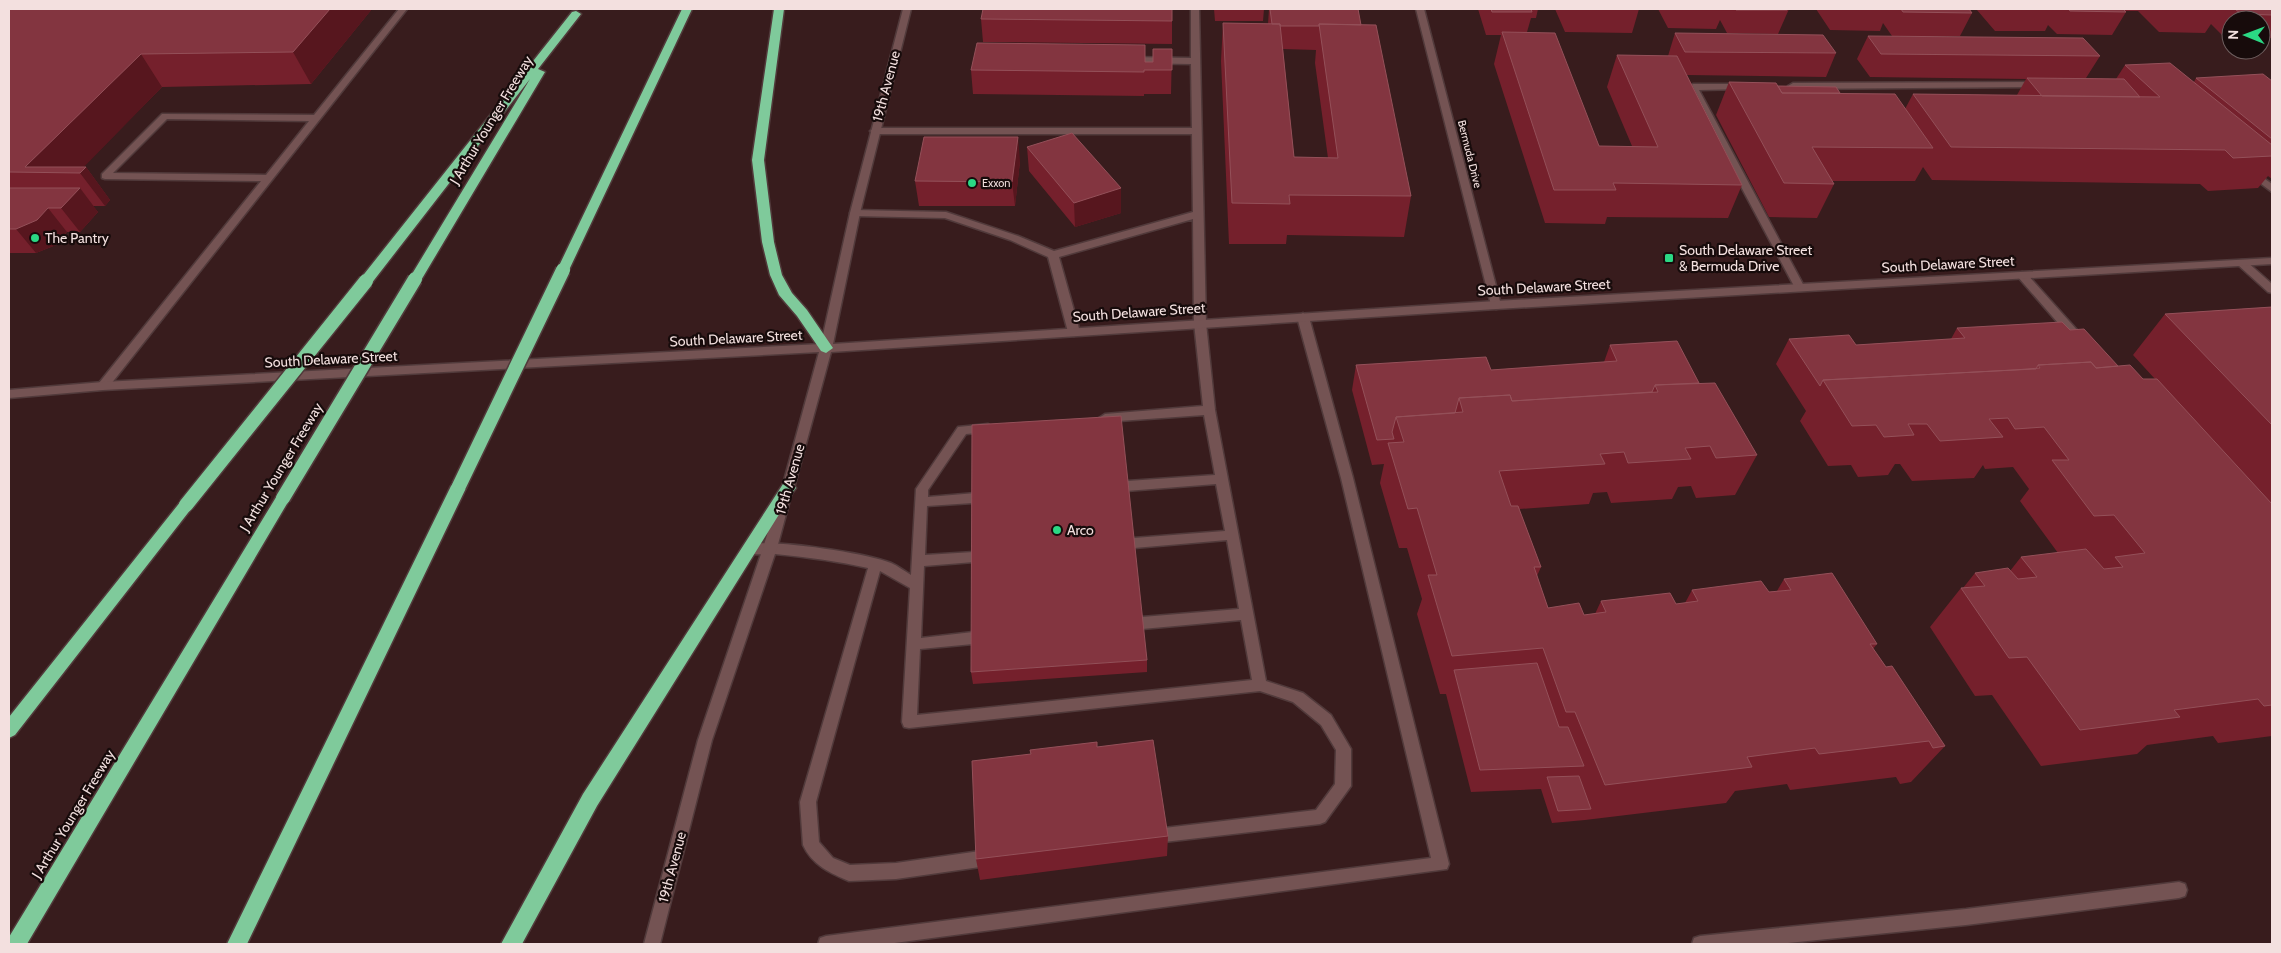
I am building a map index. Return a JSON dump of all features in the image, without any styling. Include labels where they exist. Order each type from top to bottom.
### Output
[{"type":"highway","points":[[237,944],[687,9]]},
{"type":"highway","points":[[779,9],[758,160],[768,242],[776,276],[786,294],[802,313],[826,348]]},
{"type":"highway","points":[[9,730],[366,281],[577,11]]},
{"type":"highway","name":"J Arthur Younger Freeway","points":[[16,944],[577,11]]},
{"type":"highway","points":[[511,944],[590,800],[788,488]]},
{"type":"main road","points":[[103,386],[402,9]]},
{"type":"main road","name":"19th Avenue","points":[[652,944],[705,740],[770,548],[788,488],[826,348],[855,213],[907,9]]},
{"type":"main road","points":[[1195,9],[1200,323],[1210,410],[1260,685]]},
{"type":"main road","name":"Bermuda Drive","points":[[1420,9],[1496,305]]},
{"type":"main road","points":[[1117,60],[1196,61]]},
{"type":"main road","points":[[1782,86],[2048,85]]},
{"type":"main road","points":[[1752,87],[1693,87],[1800,288]]},
{"type":"main road","points":[[268,178],[105,176],[165,116],[316,118]]},
{"type":"main road","points":[[875,131],[1197,131]]},
{"type":"main road","points":[[2243,164],[2272,189]]},
{"type":"main road","points":[[855,213],[946,215],[1014,238],[1053,255],[1198,214]]},
{"type":"main road","points":[[1053,255],[1074,332]]},
{"type":"main road","name":"South Delaware Street","points":[[9,394],[103,386],[826,348],[1496,305],[2272,261]]},
{"type":"main road","points":[[2242,263],[2272,290]]},
{"type":"main road","points":[[2022,275],[2089,350]]},
{"type":"main road","points":[[826,944],[1442,864],[1347,478],[1303,317]]},
{"type":"main road","points":[[1091,419],[1210,410]]},
{"type":"main road","points":[[1002,426],[962,430],[922,489],[909,722],[1260,685],[1298,698],[1326,720],[1344,749],[1343,786],[1320,816],[1164,835]]},
{"type":"main road","points":[[1098,488],[1222,479]]},
{"type":"main road","points":[[921,502],[1003,496]]},
{"type":"main road","points":[[1134,543],[1232,535]]},
{"type":"main road","points":[[749,549],[770,548],[833,555],[887,567],[917,586]]},
{"type":"main road","points":[[918,561],[974,557]]},
{"type":"main road","points":[[875,565],[808,802],[811,845],[828,863],[849,873],[896,871],[980,859]]},
{"type":"main road","points":[[1142,623],[1247,614]]},
{"type":"main road","points":[[914,644],[973,638]]},
{"type":"main road","points":[[1700,944],[1966,917],[2179,890]]},
{"type":"building","points":[[9,9],[330,9],[293,52],[141,54],[25,167],[86,167],[80,173],[9,172]]},
{"type":"building","points":[[983,9],[1172,9],[1172,21],[981,19]]},
{"type":"building","points":[[1270,9],[1358,9],[1361,25],[1319,24],[1319,26],[1280,26],[1280,24],[1272,24]]},
{"type":"building","points":[[1491,9],[1531,9],[1532,12],[1492,12]]},
{"type":"building","points":[[1786,9],[1787,10],[1736,10]]},
{"type":"building","points":[[1901,9],[1969,9],[1972,13],[1903,12]]},
{"type":"building","points":[[2068,9],[2123,9],[2126,12],[2070,11]]},
{"type":"building","points":[[2235,9],[2272,9],[2272,15],[2271,10]]},
{"type":"building","points":[[1223,23],[1280,24],[1294,157],[1338,158],[1319,24],[1376,25],[1411,196],[1289,195],[1290,204],[1232,203]]},
{"type":"building","points":[[1502,32],[1555,33],[1599,146],[1658,147],[1617,55],[1677,56],[1742,185],[1613,183],[1616,190],[1554,190]]},
{"type":"building","points":[[1675,33],[1823,35],[1836,53],[1685,52]]},
{"type":"building","points":[[1868,36],[2083,38],[2100,56],[1881,54]]},
{"type":"building","points":[[977,43],[1145,45],[1145,62],[1153,62],[1153,49],[1172,49],[1172,70],[1144,70],[1144,72],[971,70]]},
{"type":"building","points":[[2170,63],[2272,145],[2272,156],[2233,158],[2225,150],[1951,147],[1913,94],[2160,97],[2125,65]]},
{"type":"building","points":[[2263,74],[2272,81],[2272,139],[2196,78]]},
{"type":"building","points":[[2027,78],[2124,79],[2140,97],[2042,96]]},
{"type":"building","points":[[1729,82],[1776,83],[1782,93],[1895,94],[1933,148],[1812,147],[1834,184],[1784,183]]},
{"type":"building","points":[[1778,86],[1836,87],[1840,93],[1782,93]]},
{"type":"building","points":[[1072,133],[1121,188],[1074,203],[1027,147]]},
{"type":"building","points":[[924,137],[1018,137],[1012,182],[915,181]]},
{"type":"building","points":[[9,188],[80,188],[61,208],[48,208],[37,220],[16,229],[9,229]]},
{"type":"building","points":[[2272,307],[2272,425],[2165,314]]},
{"type":"building","points":[[2062,322],[2070,330],[2084,329],[2118,366],[2096,368],[2091,362],[2038,365],[2036,369],[1823,380],[1820,386],[1789,339],[1849,335],[1856,345],[1965,338],[1957,328]]},
{"type":"building","points":[[1677,341],[1699,383],[1655,385],[1652,392],[1512,401],[1510,395],[1459,398],[1455,413],[1396,417],[1392,432],[1394,439],[1377,440],[1356,365],[1486,357],[1491,370],[1617,361],[1610,345]]},
{"type":"building","points":[[2091,362],[2096,368],[2130,365],[2143,379],[2157,379],[2272,504],[2272,705],[2264,706],[2258,699],[2174,710],[2180,717],[2080,730],[2027,657],[2009,658],[1961,588],[1985,586],[1975,573],[2008,568],[2018,579],[2037,577],[2021,557],[2086,549],[2104,569],[2123,567],[2115,557],[2145,553],[2114,515],[2094,516],[2052,460],[2069,460],[2044,427],[2015,429],[2008,418],[1989,419],[2003,437],[1940,441],[1927,424],[1908,424],[1914,435],[1884,437],[1876,425],[1852,426],[1823,380],[2014,370],[2040,368],[2038,365]]},
{"type":"building","points":[[1715,383],[1757,455],[1716,458],[1710,446],[1685,448],[1691,459],[1628,463],[1624,452],[1600,454],[1605,464],[1499,471],[1511,506],[1518,506],[1541,567],[1534,567],[1548,608],[1579,603],[1584,615],[1606,612],[1601,601],[1670,593],[1676,604],[1698,601],[1692,590],[1761,581],[1769,592],[1791,590],[1784,579],[1832,573],[1877,644],[1870,644],[1886,667],[1892,666],[1945,746],[1933,748],[1929,741],[1819,754],[1815,748],[1747,757],[1752,767],[1605,785],[1575,712],[1566,712],[1543,648],[1452,656],[1428,575],[1437,575],[1417,508],[1408,509],[1388,443],[1404,442],[1396,417],[1463,412],[1459,398],[1510,395],[1512,401],[1658,392],[1655,385]]},
{"type":"building","points":[[1121,416],[1147,660],[971,672],[972,425]]},
{"type":"building","points":[[1537,663],[1559,727],[1568,727],[1584,766],[1480,770],[1454,670]]},
{"type":"building","points":[[1153,740],[1168,836],[976,859],[972,761],[1031,754],[1030,750],[1097,742],[1097,747]]},
{"type":"building","points":[[1579,776],[1591,809],[1558,811],[1547,777]]},
{"type":"place","name":"Exxon","points":[[972,183]]},
{"type":"place","name":"The Pantry","points":[[35,238]]},
{"type":"place","name":"South Delaware Street & Bermuda Drive","points":[[1669,258]]},
{"type":"place","name":"Arco","points":[[1057,530]]}]
